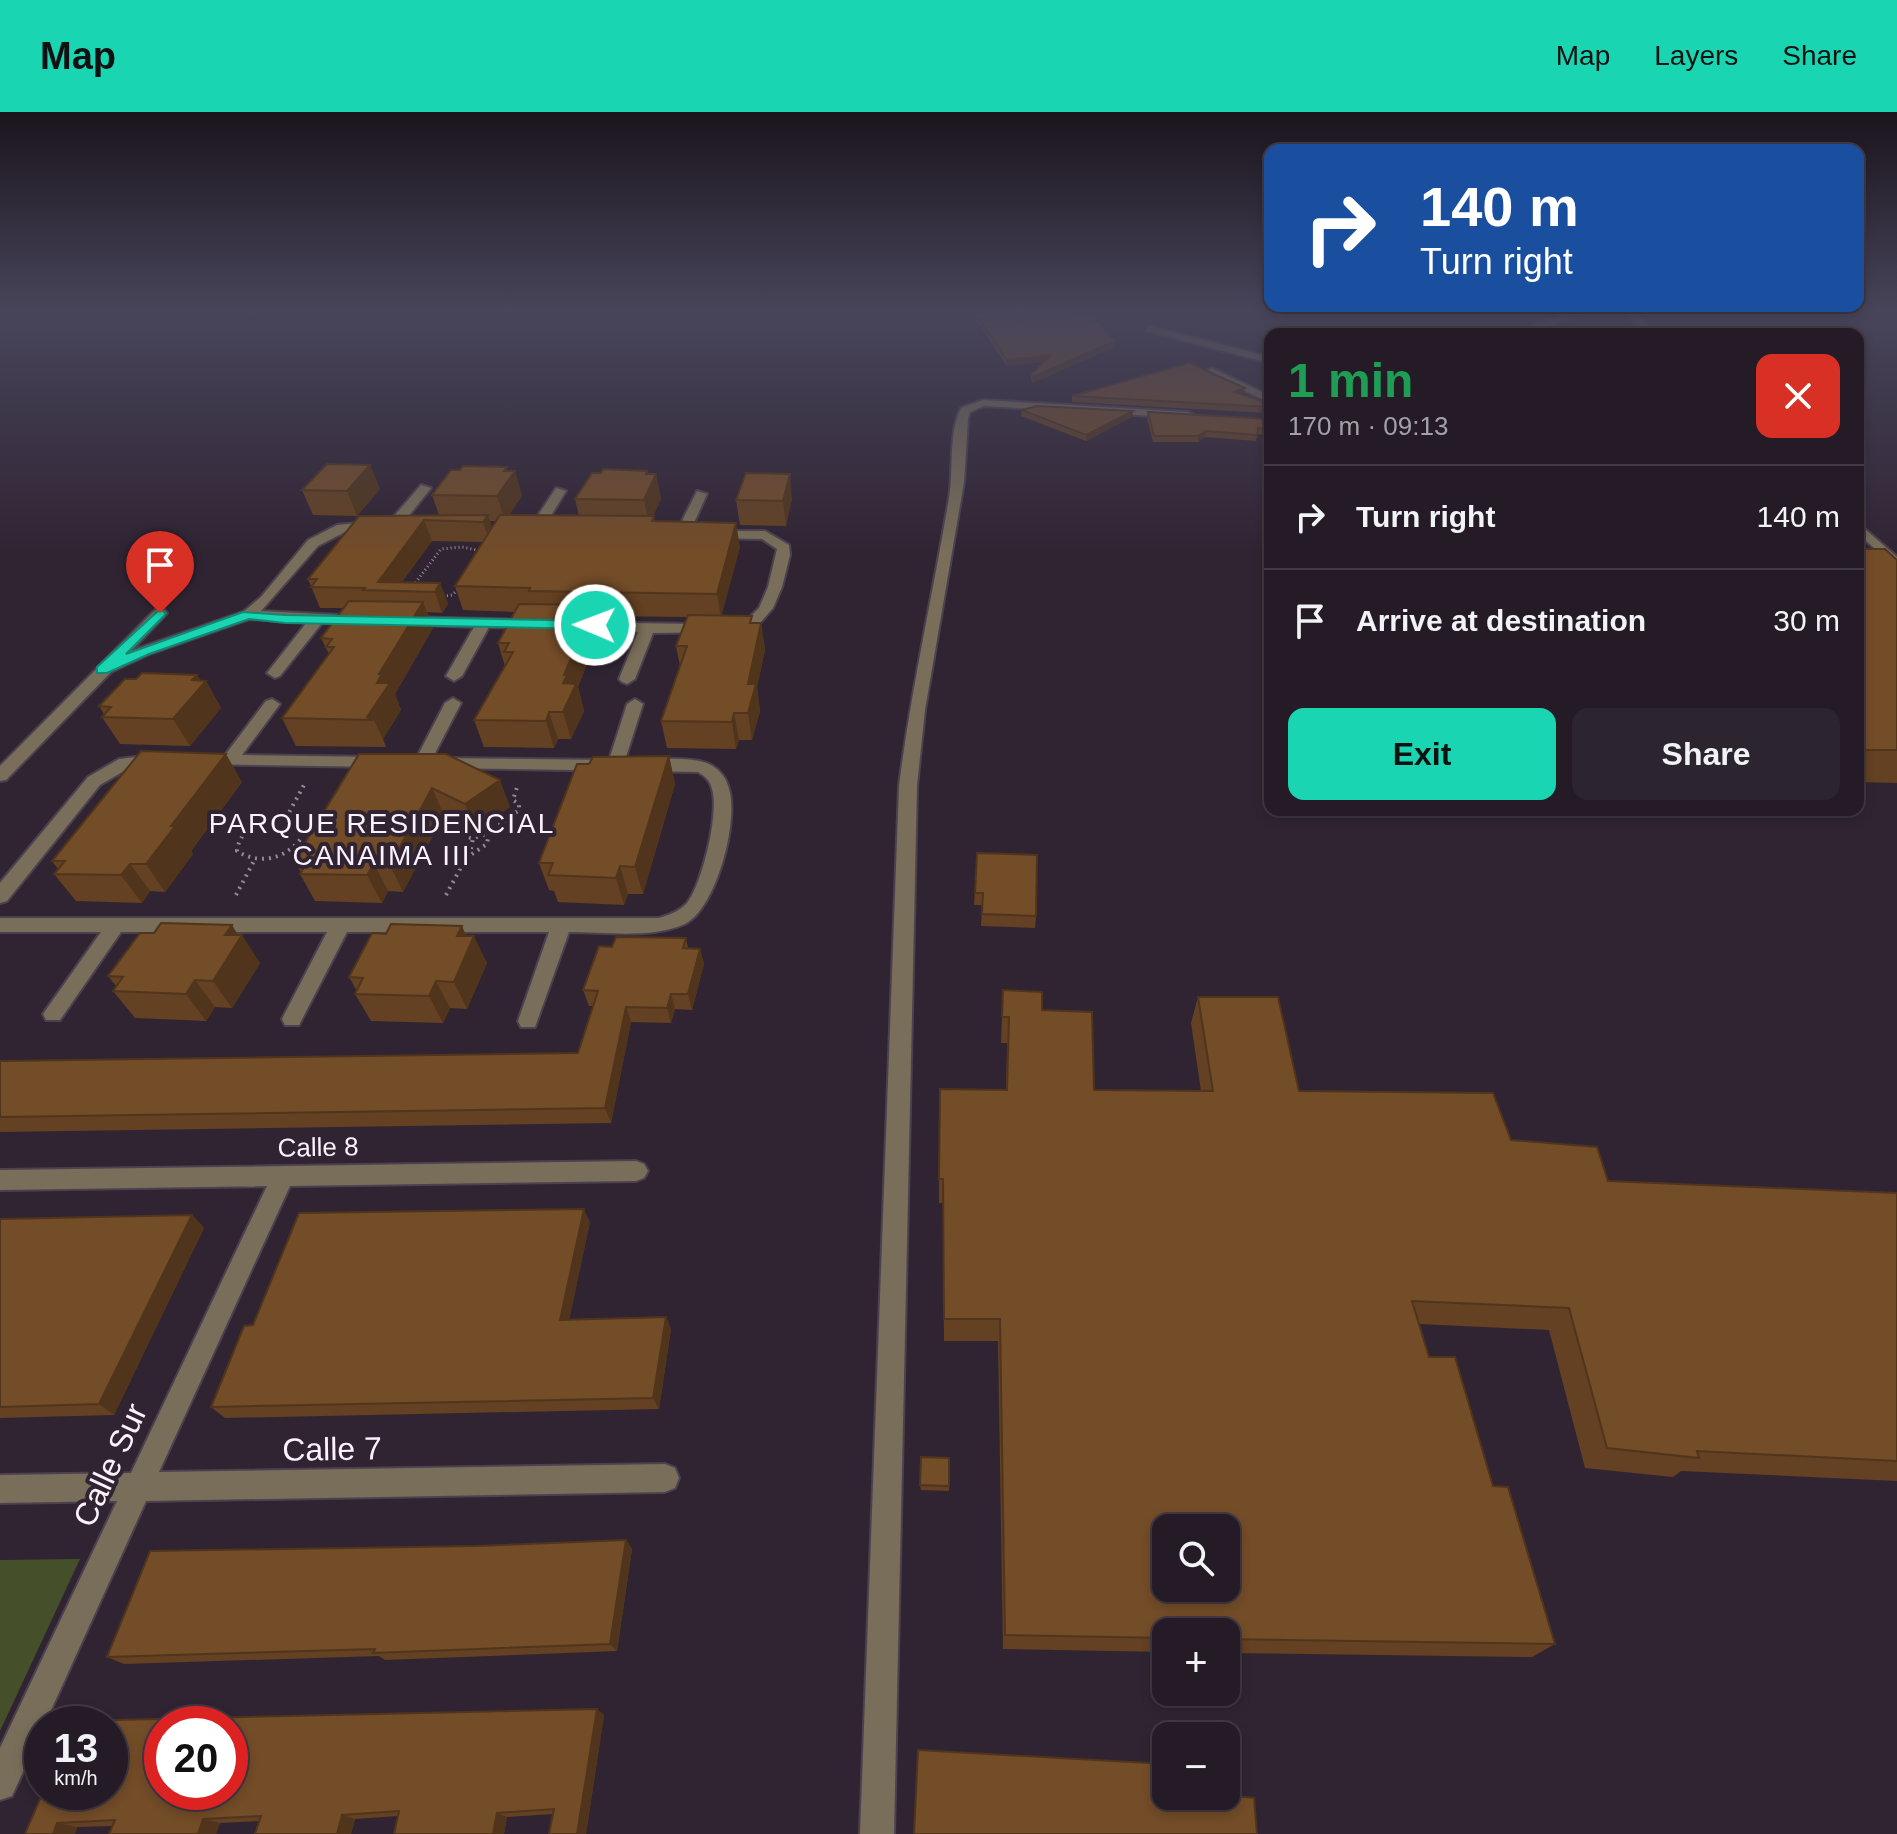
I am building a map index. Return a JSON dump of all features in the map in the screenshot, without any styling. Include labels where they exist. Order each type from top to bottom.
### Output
[{"type":"street","points":[[877,1834],[908,786],[918,703],[958,483],[958,434],[965,410],[983,403],[1200,416]]},
{"type":"street","points":[[394,525],[425,488]]},
{"type":"street","points":[[536,529],[560,491]]},
{"type":"street","points":[[248,615],[648,626],[735,626],[752,622],[766,611],[785,553],[780,543],[765,535],[676,533],[701,494]]},
{"type":"street","points":[[102,670],[144,651],[248,615],[266,600],[313,543],[331,532],[353,525],[417,526]]},
{"type":"street","points":[[521,529],[551,529]]},
{"type":"street","points":[[1864,533],[1897,564]]},
{"type":"street","points":[[0,776],[160,613]]},
{"type":"street","points":[[275,673],[317,619]]},
{"type":"street","points":[[454,676],[484,623]]},
{"type":"street","points":[[627,679],[648,626]]},
{"type":"street","points":[[407,763],[453,703]]},
{"type":"street","points":[[229,761],[272,704]]},
{"type":"street","points":[[616,763],[635,704]]},
{"type":"street","points":[[0,896],[101,775],[125,763],[184,759],[685,764],[700,766],[715,775],[722,795],[720,820],[702,893],[689,912],[676,921],[659,925],[0,925]]},
{"type":"street","points":[[53,1014],[116,925]]},
{"type":"street","points":[[292,1019],[340,926]]},
{"type":"street","points":[[528,1021],[561,926]]},
{"type":"street","name":"Calle 8","points":[[0,1180],[636,1171]]},
{"type":"street","name":"Calle Sur","points":[[0,1784],[283,1176]]},
{"type":"street","name":"Calle 7","points":[[0,1489],[665,1478]]},
{"type":"path","points":[[462,547],[466,542]]},
{"type":"path","points":[[409,593],[438,551],[462,547],[481,549],[482,555]]},
{"type":"path","points":[[429,597],[452,595],[467,577]]},
{"type":"path","points":[[286,818],[304,785]]},
{"type":"path","points":[[467,827],[465,837],[489,833],[519,810],[519,804],[513,800],[517,787]]},
{"type":"path","points":[[286,818],[303,825],[305,833],[301,841],[281,855],[255,859],[237,851],[242,835],[263,822],[286,818]]},
{"type":"path","points":[[471,849],[487,844],[489,833]]},
{"type":"path","points":[[446,895],[459,866],[471,849],[473,838]]},
{"type":"path","points":[[236,895],[255,859]]},
{"type":"green space","points":[[80,1559],[0,1731],[0,1560]]},
{"type":"building","points":[[1085,392],[1235,392],[1264,401],[1264,407],[1072,396]]},
{"type":"building","points":[[1037,406],[1133,411],[1086,435],[1022,410]]},
{"type":"building","points":[[1148,412],[1264,419],[1264,429],[1258,428],[1257,435],[1206,431],[1198,436],[1154,436]]},
{"type":"building","points":[[327,464],[370,465],[347,491],[302,490]]},
{"type":"building","points":[[463,466],[507,467],[504,471],[515,471],[497,496],[432,495],[451,470],[460,470]]},
{"type":"building","points":[[603,469],[656,474],[644,500],[575,499],[592,473],[601,473]]},
{"type":"building","points":[[746,473],[790,474],[783,501],[736,500]]},
{"type":"building","points":[[488,515],[483,522],[424,520],[378,582],[440,583],[435,592],[311,587],[317,579],[308,579],[359,516]]},
{"type":"building","points":[[500,515],[654,516],[652,521],[736,523],[717,594],[529,591],[530,588],[455,586]]},
{"type":"building","points":[[1864,549],[1885,549],[1897,560],[1897,750],[1864,750]]},
{"type":"building","points":[[349,601],[423,602],[379,674],[382,674],[377,683],[390,683],[367,717],[374,720],[282,718],[334,647],[326,647],[332,639],[321,638]]},
{"type":"building","points":[[519,604],[594,605],[564,675],[567,675],[563,683],[576,684],[563,712],[549,712],[546,721],[474,720],[513,652],[504,652],[509,643],[498,643]]},
{"type":"building","points":[[688,615],[752,616],[750,623],[761,623],[748,684],[756,684],[748,713],[734,713],[732,722],[661,721],[687,646],[676,646]]},
{"type":"building","points":[[142,673],[197,675],[192,680],[206,681],[173,719],[102,717],[111,707],[99,706],[125,679],[136,679]]},
{"type":"building","points":[[141,751],[226,754],[146,864],[130,864],[121,875],[54,874],[65,861],[52,861]]},
{"type":"building","points":[[359,754],[446,754],[500,780],[465,804],[432,788],[390,865],[374,864],[367,875],[300,874],[308,861],[294,861]]},
{"type":"building","points":[[669,756],[635,867],[620,866],[616,878],[548,875],[553,863],[539,863],[577,764],[589,764],[593,757]]},
{"type":"building","points":[[977,853],[1037,855],[1036,916],[982,914],[983,893],[975,893]]},
{"type":"building","points":[[161,923],[232,925],[225,935],[242,935],[213,981],[195,980],[186,994],[113,991],[123,977],[108,976],[140,933],[154,933]]},
{"type":"building","points":[[391,924],[462,926],[457,936],[474,936],[454,982],[436,981],[429,996],[355,994],[363,978],[349,977],[372,933],[386,934]]},
{"type":"building","points":[[616,937],[686,938],[683,948],[700,949],[688,994],[671,994],[667,1008],[626,1007],[605,1108],[0,1117],[0,1061],[578,1053],[598,991],[583,990],[599,946],[612,947]]},
{"type":"building","points":[[1003,990],[1042,992],[1042,1010],[1092,1012],[1094,1090],[1213,1091],[1198,997],[1278,997],[1299,1091],[1493,1093],[1511,1140],[1597,1147],[1608,1181],[1897,1193],[1897,1461],[1697,1451],[1699,1458],[1607,1448],[1569,1308],[1412,1301],[1429,1357],[1455,1357],[1493,1486],[1508,1487],[1555,1644],[1240,1639],[1240,1618],[1152,1618],[1152,1638],[1005,1635],[1000,1319],[944,1319],[943,1179],[939,1179],[940,1089],[1007,1090],[1009,1017],[1002,1017]]},
{"type":"building","points":[[584,1209],[560,1320],[666,1317],[653,1398],[211,1407],[244,1326],[253,1325],[299,1213]]},
{"type":"building","points":[[192,1215],[99,1404],[0,1407],[0,1219]]},
{"type":"building","points":[[921,1457],[949,1458],[949,1486],[920,1485]]},
{"type":"building","points":[[626,1540],[610,1644],[373,1653],[375,1649],[107,1657],[150,1551],[476,1546]]},
{"type":"building","points":[[597,1709],[577,1834],[549,1834],[554,1809],[497,1813],[493,1834],[394,1834],[399,1811],[342,1815],[337,1834],[255,1834],[261,1816],[203,1819],[198,1834],[109,1834],[115,1820],[57,1823],[53,1834],[25,1834],[35,1810],[128,1810],[128,1720],[144,1719],[144,1810],[248,1810],[248,1717]]},
{"type":"building","points":[[918,1750],[1152,1763],[1152,1810],[1240,1810],[1240,1796],[1254,1798],[1257,1834],[914,1834]]},
{"type":"district","name":"PARQUE RESIDENCIAL CANAIMA III","points":[[382,839]]},
{"type":"route","points":[[160,613],[102,670],[144,651],[248,615],[285,619],[595,625]]}]
